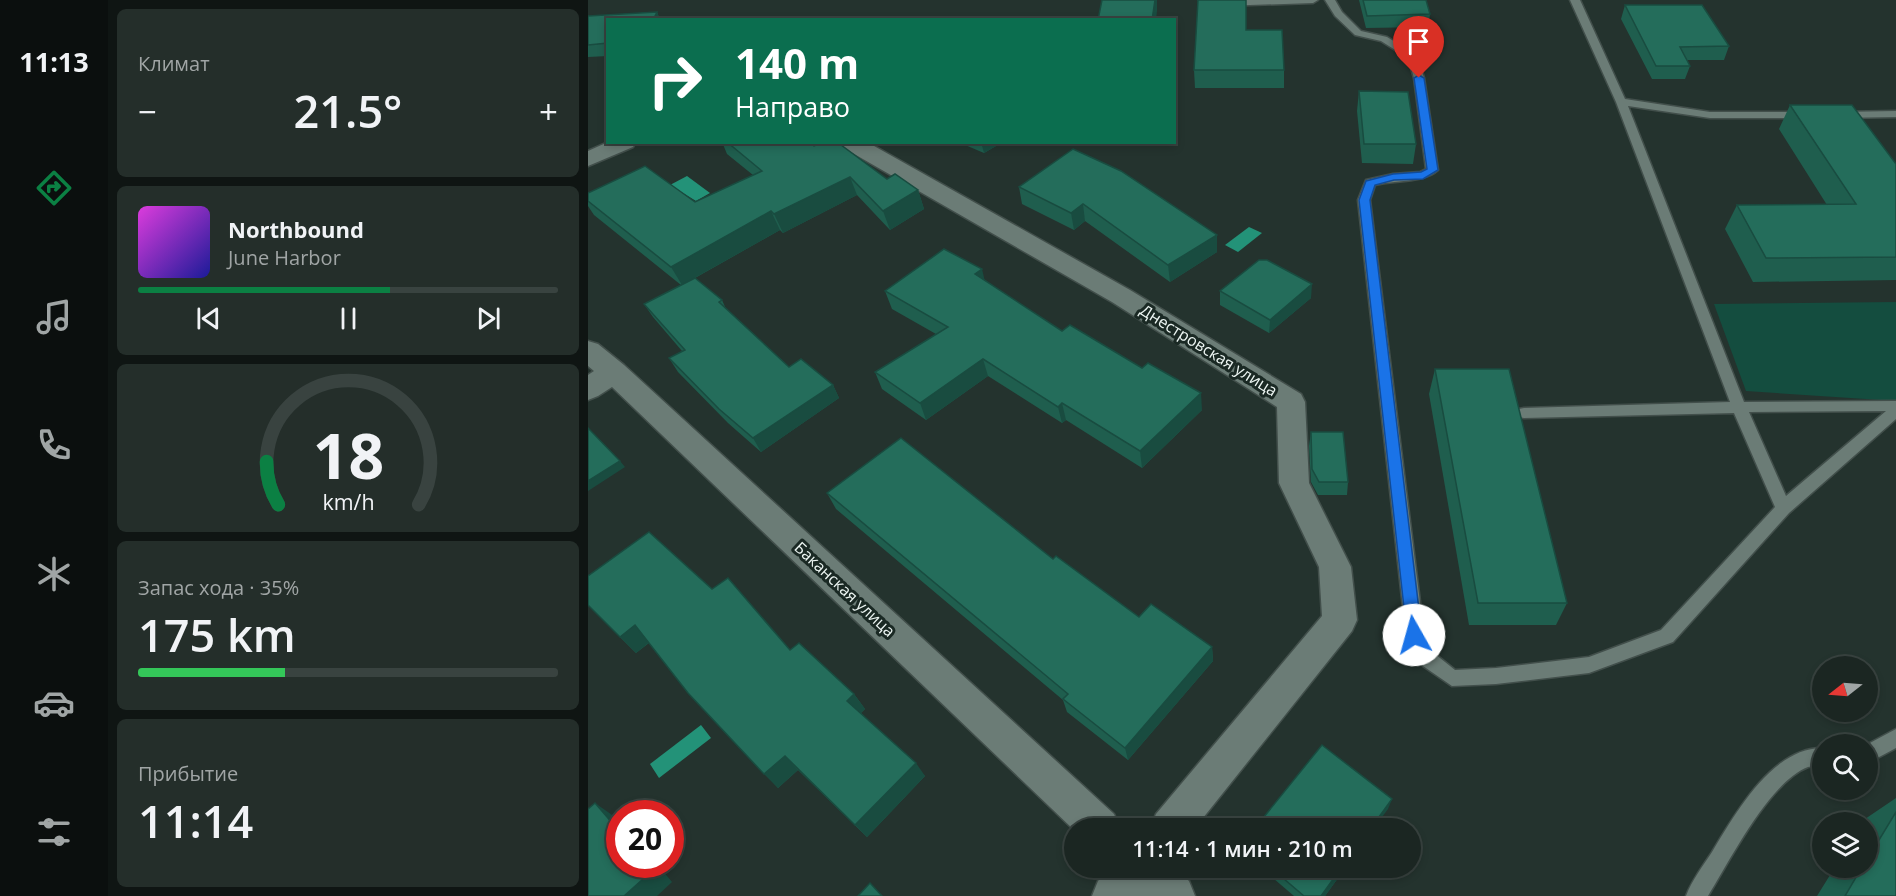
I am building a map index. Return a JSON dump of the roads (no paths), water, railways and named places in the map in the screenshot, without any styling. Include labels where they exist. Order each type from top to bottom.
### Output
[{"type":"street","points":[[588,159],[621,144]]},
{"type":"street","name":"Днестровская улица","points":[[854,144],[1121,296],[1291,402],[1294,483],[1335,567],[1340,620],[1178,818]]},
{"type":"street","name":"Баканская улица","points":[[588,351],[601,381],[1089,818]]},
{"type":"street","points":[[1113,896],[1129,878]]},
{"type":"street","points":[[1152,878],[1174,896]]},
{"type":"lane","points":[[1204,0],[1220,3],[1313,0]]},
{"type":"lane","points":[[1330,0],[1338,14],[1358,33],[1384,39],[1413,57],[1419,78],[1432,170],[1423,176],[1393,177],[1370,183],[1364,200],[1414,635],[1429,660],[1452,678],[1496,676],[1589,665],[1667,636],[1783,508],[1896,411]]},
{"type":"lane","points":[[1575,0],[1621,102],[1739,407],[1783,508]]},
{"type":"lane","points":[[1621,102],[1710,115],[1896,114]]},
{"type":"lane","points":[[1524,412],[1896,406]]},
{"type":"lane","points":[[1878,748],[1896,738]]},
{"type":"lane","points":[[1696,896],[1760,796],[1787,771],[1806,758],[1812,758]]}]
